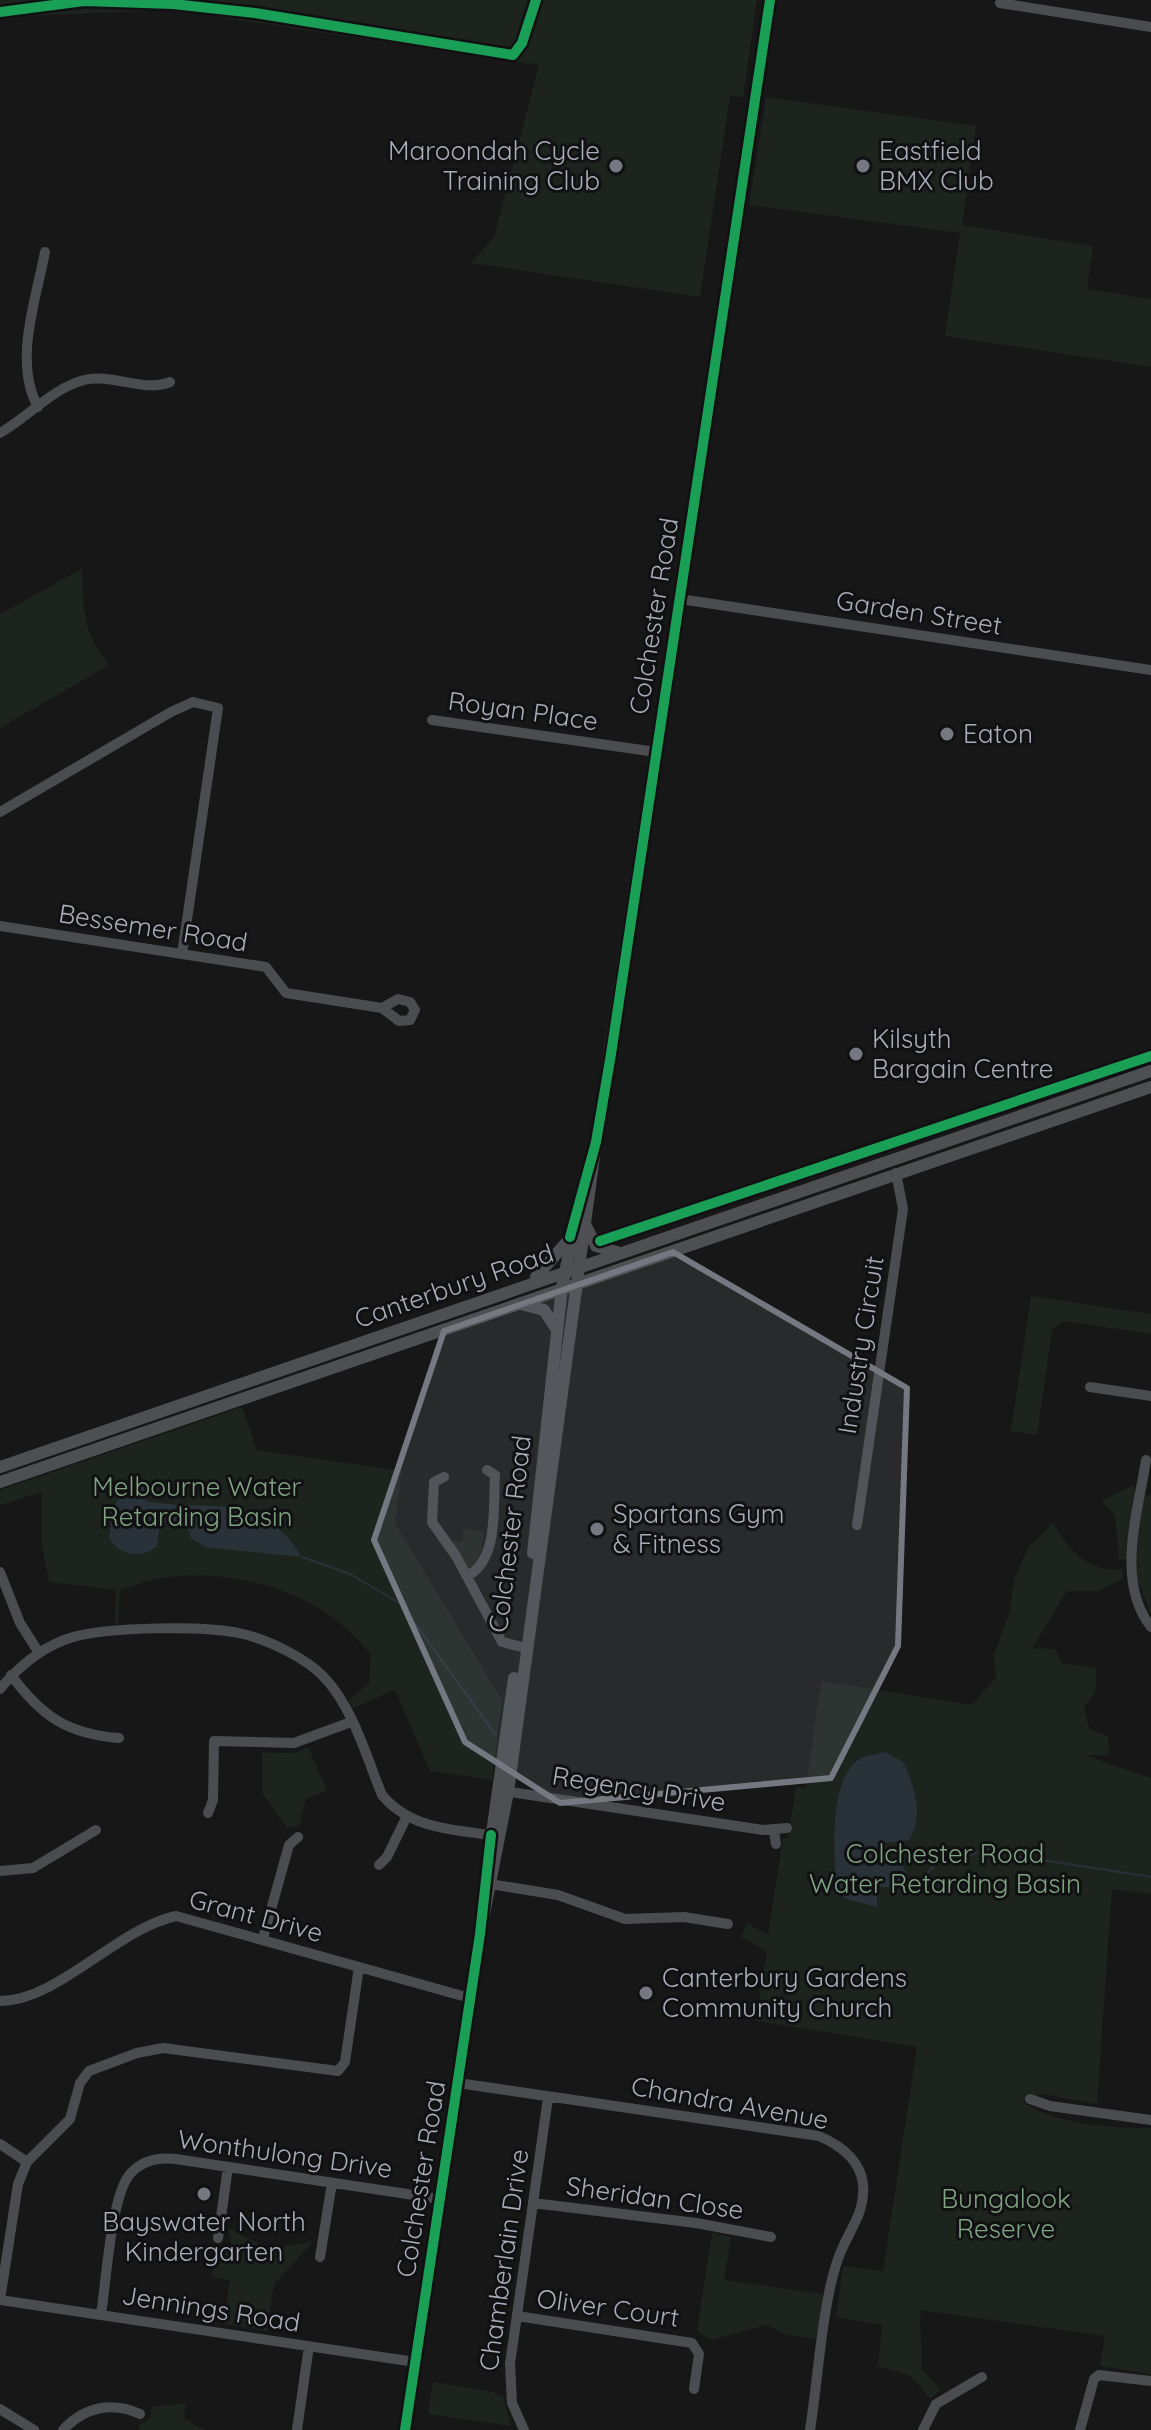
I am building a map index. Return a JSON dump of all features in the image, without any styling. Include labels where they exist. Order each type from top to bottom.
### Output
[{"type":"main road","name":"Colchester Road","points":[[523,1647],[547,1517],[596,1142],[770,0]]},
{"type":"main road","name":"Canterbury Road","points":[[0,1467],[1151,1071]]},
{"type":"main road","points":[[1125,1080],[1129,1094]]},
{"type":"main road","name":"Canterbury Road","points":[[0,1482],[1151,1087]]},
{"type":"main road","name":"Colchester Road","points":[[405,2430],[523,1647],[562,1287],[570,1237],[596,1142]]},
{"type":"main road","points":[[585,1223],[596,1246],[618,1253]]},
{"type":"main road","points":[[522,1285],[546,1269],[570,1237]]},
{"type":"main road","points":[[513,1304],[527,1304],[544,1310],[557,1330]]},
{"type":"main road","points":[[419,1321],[425,1337]]},
{"type":"main road","points":[[51,1449],[55,1463]]},
{"type":"street","points":[[1000,3],[1151,27]]},
{"type":"street","points":[[38,407],[31,394],[27,356],[45,252]]},
{"type":"street","points":[[0,433],[61,390],[83,381],[99,378],[151,385],[170,382]]},
{"type":"street","name":"Garden Street","points":[[680,599],[1151,670]]},
{"type":"street","points":[[0,812],[171,712],[193,702],[218,708],[182,954]]},
{"type":"street","name":"Royan Place","points":[[432,720],[656,752]]},
{"type":"street","name":"Bessemer Road","points":[[0,926],[266,967],[286,993],[382,1008]]},
{"type":"street","name":"Industry Circuit","points":[[857,1525],[903,1209],[896,1173]]},
{"type":"street","points":[[302,1363],[306,1377]]},
{"type":"street","points":[[1090,1387],[1151,1396]]},
{"type":"street","points":[[1146,1460],[1131,1567],[1137,1603],[1151,1627]]},
{"type":"street","points":[[467,1576],[487,1557],[491,1472]]},
{"type":"street","points":[[444,1477],[434,1482],[431,1517],[502,1642],[523,1647]]},
{"type":"street","points":[[0,1572],[14,1611],[39,1653]]},
{"type":"street","points":[[0,1689],[11,1675],[39,1653],[72,1637],[98,1632],[240,1633],[306,1663],[321,1674],[340,1697],[382,1795],[406,1818],[425,1825],[496,1836]]},
{"type":"street","points":[[11,1675],[70,1730],[85,1735],[119,1738]]},
{"type":"street","points":[[208,1813],[213,1800],[214,1741],[294,1743],[351,1722]]},
{"type":"street","name":"Regency Drive","points":[[503,1791],[774,1831],[787,1828]]},
{"type":"street","points":[[379,1865],[387,1857],[406,1818]]},
{"type":"street","points":[[0,1871],[33,1868],[96,1830]]},
{"type":"street","points":[[774,1831],[776,1844]]},
{"type":"street","points":[[263,1938],[289,1845],[298,1837]]},
{"type":"street","points":[[488,1884],[558,1895],[625,1919],[684,1917],[728,1924]]},
{"type":"street","name":"Grant Drive","points":[[0,2001],[32,1995],[161,1919],[191,1917],[470,1998]]},
{"type":"street","points":[[0,2300],[18,2184],[27,2162],[70,2119],[85,2075],[137,2053],[175,2048],[341,2070],[359,1967]]},
{"type":"street","name":"Chandra Avenue","points":[[458,2083],[819,2136],[848,2153],[861,2173],[862,2206],[837,2259],[810,2430]]},
{"type":"street","name":"Chamberlain Drive","points":[[522,2429],[509,2387],[548,2098]]},
{"type":"street","points":[[1030,2099],[1050,2106],[1151,2120]]},
{"type":"street","points":[[0,2144],[27,2162]]},
{"type":"street","name":"Wonthulong Drive","points":[[101,2315],[119,2197],[129,2175],[146,2162],[166,2158],[440,2199]]},
{"type":"street","points":[[218,2238],[228,2167]]},
{"type":"street","points":[[320,2257],[332,2183]]},
{"type":"street","name":"Sheridan Close","points":[[533,2203],[773,2236]]},
{"type":"street","name":"Jennings Road","points":[[0,2300],[415,2362]]},
{"type":"street","name":"Oliver Court","points":[[517,2316],[689,2342],[699,2354],[694,2389]]},
{"type":"street","points":[[297,2430],[309,2346]]},
{"type":"street","points":[[1080,2430],[1094,2379],[1105,2375],[1151,2381]]},
{"type":"street","points":[[923,2430],[936,2404],[982,2377]]},
{"type":"street","points":[[63,2430],[80,2415],[99,2408],[114,2406],[140,2414]]},
{"type":"street","points":[[0,2409],[34,2430]]},
{"type":"highlighted area","points":[[673,1252],[907,1388],[898,1646],[831,1778],[560,1803],[465,1742],[374,1540],[444,1331]]},
{"type":"green space","points":[[0,0],[757,0],[743,97],[730,96],[700,297],[471,263],[494,237],[539,65],[170,10],[0,17]]},
{"type":"green space","points":[[766,97],[976,126],[962,225],[1093,246],[1087,289],[1151,299],[1151,367],[945,336],[960,233],[749,205]]},
{"type":"green space","points":[[82,569],[89,631],[109,665],[0,728],[0,614]]},
{"type":"green space","points":[[1031,1296],[1151,1314],[1151,1334],[1064,1321],[1052,1330],[1037,1435],[1011,1431]]},
{"type":"green space","name":"Melbourne Water Retarding Basin","points":[[242,1407],[257,1450],[402,1471],[395,1523],[502,1700],[492,1780],[430,1771],[395,1690],[353,1708],[349,1700],[369,1683],[371,1655],[352,1633],[304,1600],[249,1581],[191,1576],[162,1578],[120,1590],[118,1623],[115,1623],[116,1590],[49,1582],[42,1544],[42,1492],[0,1505],[0,1490]]},
{"type":"green space","points":[[1133,1485],[1138,1497],[1151,1495],[1151,1614],[1135,1574],[1134,1560],[1119,1559],[1115,1515],[1101,1501]]},
{"type":"green space","points":[[1053,1523],[1081,1558],[1100,1567],[1122,1569],[1123,1579],[1098,1591],[1067,1591],[1032,1648],[1055,1649],[1062,1663],[1097,1668],[1095,1693],[1084,1706],[1089,1728],[1108,1737],[1109,1755],[1084,1755],[1151,1778],[1151,1894],[1112,1889],[1097,2104],[1041,2094],[1022,2101],[1067,2120],[1101,2126],[1151,2128],[1151,2374],[1100,2366],[1105,2336],[920,2310],[922,2369],[941,2390],[930,2399],[911,2376],[878,2366],[882,2325],[836,2317],[843,2266],[883,2271],[917,2047],[756,2021],[767,1951],[741,1937],[747,1923],[768,1935],[783,1838],[788,1838],[796,1787],[806,1788],[821,1681],[972,1705],[996,1677],[994,1655],[1010,1610],[1014,1579],[1028,1548]]},
{"type":"green space","points":[[463,1529],[484,1531],[479,1562],[468,1569],[451,1541],[463,1541]]},
{"type":"green space","points":[[308,1747],[327,1790],[306,1799],[300,1825],[287,1828],[262,1793],[262,1752],[295,1753]]},
{"type":"green space","points":[[228,2228],[269,2249],[314,2241],[274,2284],[267,2331],[224,2324],[230,2280],[212,2277],[216,2250],[224,2250],[231,2244]]},
{"type":"green space","points":[[712,2233],[731,2237],[724,2280],[823,2294],[816,2339],[787,2335],[766,2325],[712,2340],[697,2331]]},
{"type":"green space","points":[[433,2382],[503,2396],[511,2426],[428,2414]]},
{"type":"green space","points":[[186,2403],[184,2419],[205,2430],[139,2430],[140,2424],[151,2418],[151,2407]]},
{"type":"shaded area","points":[[148,1484],[146,1501],[251,1512],[286,1535],[302,1557],[205,1547],[191,1538],[187,1525],[160,1522],[157,1546],[144,1553],[125,1552],[109,1538],[113,1508],[122,1493]]},
{"type":"shaded area","points":[[885,1752],[903,1762],[914,1791],[917,1811],[909,1840],[885,1843],[887,1857],[900,1861],[911,1883],[903,1887],[877,1887],[877,1907],[846,1899],[836,1888],[835,1818],[843,1782],[850,1768],[861,1758]]},
{"type":"waterway","points":[[302,1557],[350,1574],[401,1604],[495,1734]]},
{"type":"waterway","points":[[911,1883],[923,1878],[939,1861],[960,1859],[993,1847],[1016,1856],[1151,1877]]},
{"type":"cycle path","points":[[0,12],[84,1],[173,4],[255,13],[513,55],[522,43],[536,0]]},
{"type":"cycle path","points":[[570,1237],[596,1142],[611,1054],[770,0]]},
{"type":"cycle path","points":[[600,1241],[1151,1056]]},
{"type":"cycle path","points":[[405,2430],[480,1934],[491,1835]]},
{"type":"place","name":"Maroondah Cycle Training Club","points":[[616,166]]},
{"type":"place","name":"Eastfield BMX Club","points":[[863,166]]},
{"type":"place","name":"Eaton","points":[[947,734]]},
{"type":"place","name":"Kilsyth Bargain Centre","points":[[856,1054]]},
{"type":"place","name":"Spartans Gym & Fitness","points":[[597,1529]]},
{"type":"place","name":"Canterbury Gardens Community Church","points":[[646,1993]]},
{"type":"place","name":"Bayswater North Kindergarten","points":[[204,2194]]},
{"type":"park label","name":"Colchester Road Water Retarding Basin","points":[[945,1869]]},
{"type":"park label","name":"Bungalook Reserve","points":[[1006,2214]]}]
